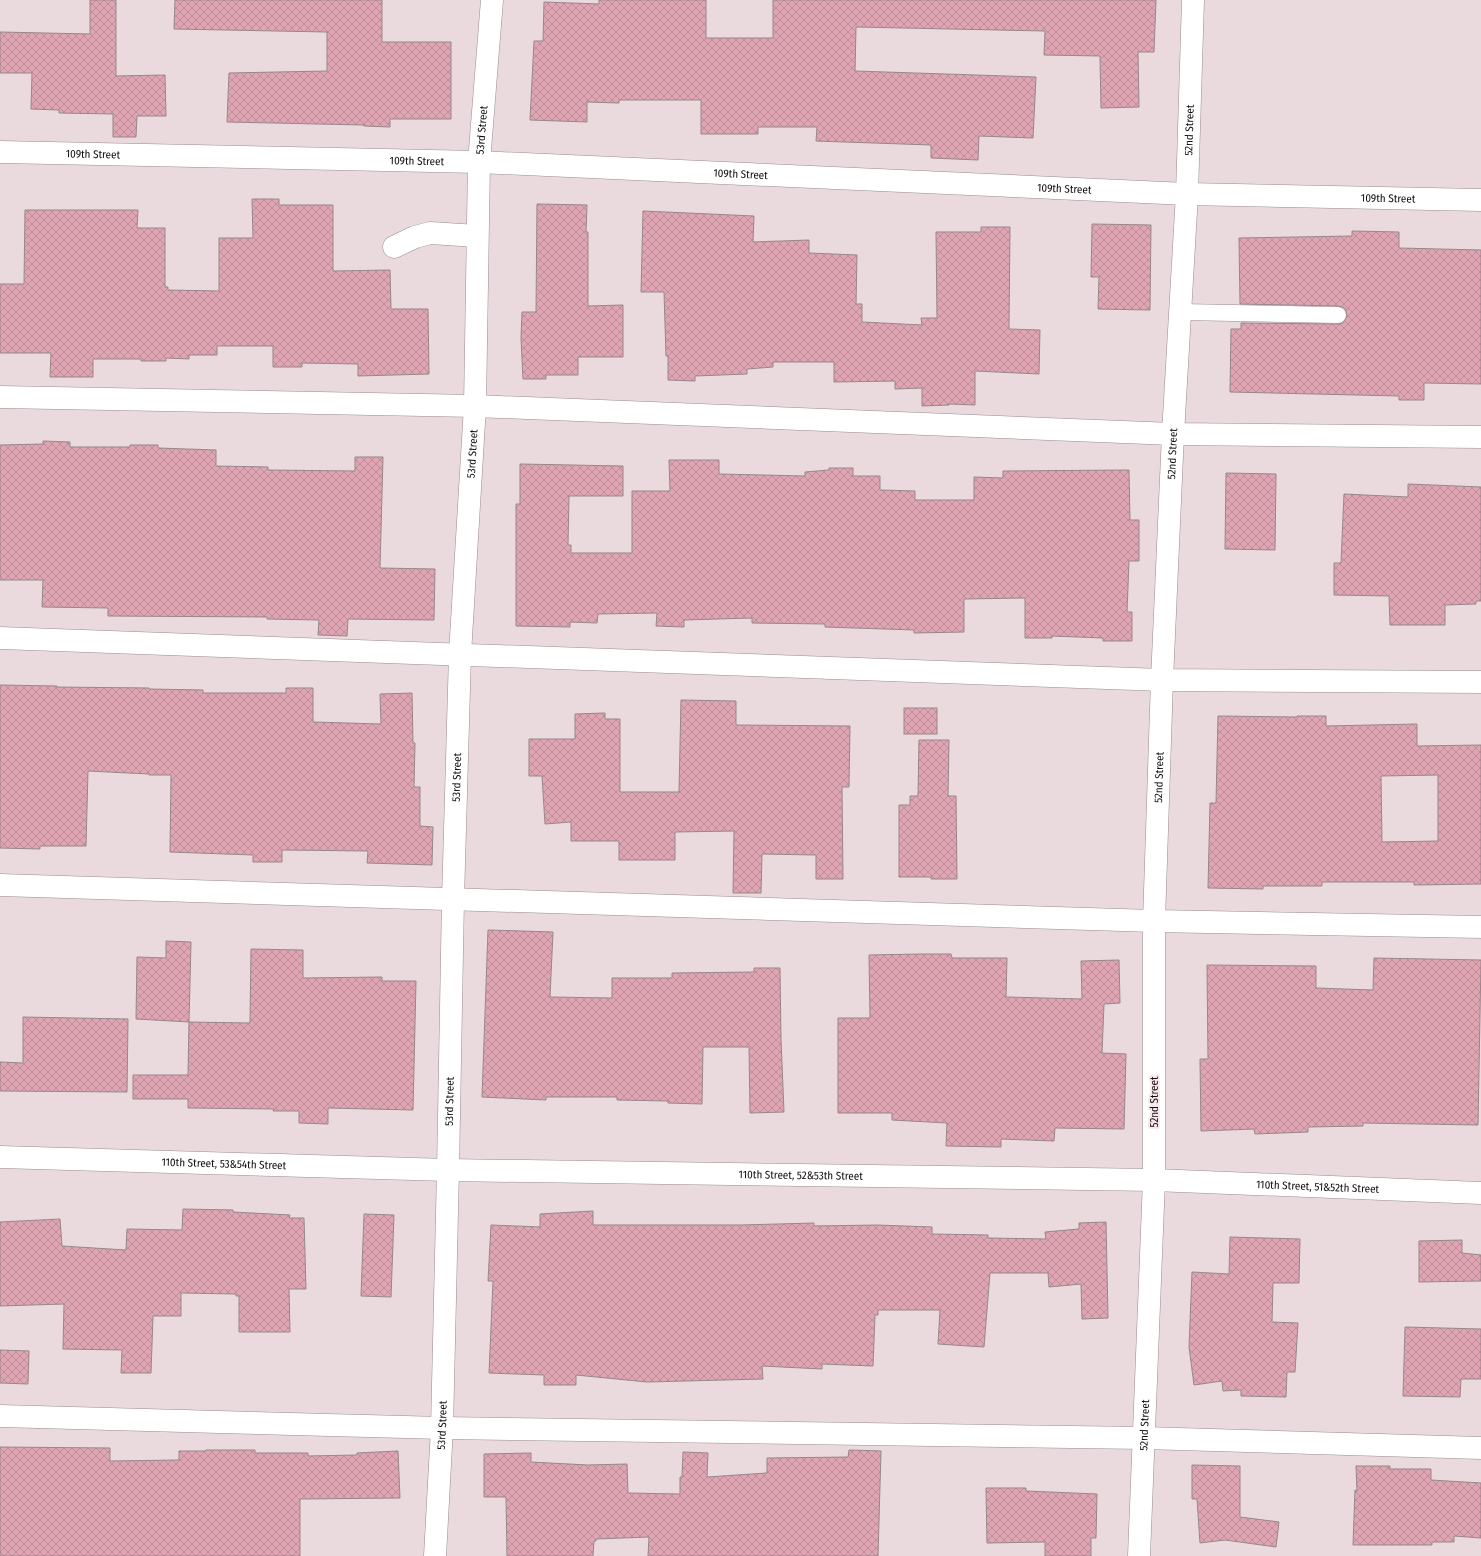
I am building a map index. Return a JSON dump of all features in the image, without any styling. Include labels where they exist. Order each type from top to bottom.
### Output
[{"type":"street","name":"53rd Street","points":[[435,1556],[442,1428],[453,899],[460,654],[475,406],[479,162],[492,0]]},
{"type":"street","name":"52nd Street","points":[[1139,1556],[1154,1180],[1154,921],[1162,680],[1173,434],[1187,194],[1193,0]]},
{"type":"street","name":"109th Street","points":[[0,152],[479,162],[1187,194],[1481,200]]},
{"type":"street","points":[[394,247],[415,237],[430,233],[477,236]]},
{"type":"street","points":[[0,397],[475,406],[1173,434],[1481,437]]},
{"type":"street","points":[[0,638],[1162,680],[1481,682]]},
{"type":"street","points":[[0,885],[1154,921],[1481,927]]},
{"type":"street","name":"110th Street, 53&54th Street","points":[[0,1157],[448,1170]]},
{"type":"street","name":"110th Street, 52&53th Street","points":[[448,1170],[1154,1180]]},
{"type":"street","name":"110th Street, 51&52th Street","points":[[1154,1180],[1481,1193]]},
{"type":"street","points":[[0,1416],[442,1428],[1144,1438],[1481,1448]]},
{"type":"lane","points":[[1181,312],[1338,315]]},
{"type":"building","points":[[90,0],[116,0],[116,76],[165,75],[166,116],[137,116],[136,137],[113,137],[113,114],[59,113],[59,110],[31,109],[32,73],[0,73],[0,32],[90,34]]},
{"type":"building","points":[[175,0],[382,0],[382,42],[451,42],[451,119],[390,119],[390,127],[364,125],[227,122],[229,73],[327,71],[327,32],[174,29]]},
{"type":"building","points":[[599,0],[706,0],[706,38],[773,38],[773,0],[1156,0],[1154,52],[1138,52],[1139,107],[1101,108],[1100,56],[1044,55],[1045,31],[856,27],[855,71],[1036,77],[1033,138],[979,136],[978,160],[931,158],[931,145],[816,141],[817,127],[758,127],[758,134],[701,134],[701,100],[619,100],[619,103],[587,102],[587,122],[530,120],[534,41],[543,41],[544,2],[599,4]]},
{"type":"building","points":[[252,199],[279,199],[279,205],[333,205],[333,271],[390,270],[391,309],[428,309],[429,374],[358,376],[358,364],[302,363],[302,367],[273,367],[273,346],[217,346],[217,355],[189,355],[189,359],[166,358],[166,361],[141,361],[141,359],[93,359],[93,377],[50,377],[51,353],[0,353],[0,284],[24,284],[25,210],[138,210],[137,228],[165,228],[165,287],[168,287],[168,290],[219,291],[219,238],[253,238]]},
{"type":"building","points":[[537,204],[587,205],[586,232],[588,232],[588,306],[623,305],[623,357],[578,357],[578,375],[546,375],[546,379],[523,379],[521,338],[522,312],[536,312]]},
{"type":"building","points":[[643,211],[754,216],[753,242],[809,240],[809,253],[857,255],[856,304],[862,304],[862,322],[922,325],[921,318],[937,318],[936,232],[981,232],[981,227],[1010,227],[1009,329],[1040,330],[1039,374],[975,371],[975,405],[949,404],[922,406],[922,388],[895,389],[895,381],[834,382],[834,362],[773,362],[773,367],[747,369],[747,374],[695,376],[695,381],[668,380],[664,292],[641,292]]},
{"type":"building","points":[[1092,224],[1151,225],[1150,310],[1098,309],[1099,277],[1091,277]]},
{"type":"building","points":[[1352,231],[1399,232],[1399,248],[1481,250],[1481,384],[1424,383],[1424,400],[1399,400],[1399,396],[1230,392],[1231,329],[1241,329],[1241,323],[1338,324],[1343,323],[1347,316],[1346,310],[1343,307],[1338,306],[1240,304],[1239,238],[1352,236]]},
{"type":"building","points":[[43,441],[70,442],[70,447],[130,447],[130,445],[158,445],[158,448],[216,450],[216,466],[268,467],[268,470],[355,471],[355,457],[383,457],[380,568],[435,569],[434,620],[348,619],[347,636],[318,635],[319,620],[267,619],[267,617],[108,616],[108,608],[42,607],[43,580],[0,580],[0,445],[43,444]]},
{"type":"building","points":[[669,460],[719,460],[719,474],[805,476],[805,472],[829,470],[829,468],[853,468],[853,476],[880,476],[880,490],[915,491],[915,500],[974,500],[974,477],[1003,478],[1003,471],[1129,470],[1130,520],[1139,520],[1139,561],[1129,561],[1127,612],[1132,612],[1132,641],[1103,641],[1103,638],[1052,636],[1052,638],[1025,638],[1025,598],[964,599],[964,632],[914,633],[914,630],[825,627],[825,624],[752,623],[752,618],[684,620],[684,627],[656,626],[657,613],[598,614],[597,623],[570,622],[570,627],[516,626],[516,504],[520,504],[520,464],[623,466],[623,496],[569,496],[568,545],[571,545],[571,553],[632,553],[632,491],[670,491]]},
{"type":"building","points":[[1226,473],[1276,474],[1275,550],[1225,549]]},
{"type":"building","points":[[1408,484],[1481,487],[1481,601],[1476,601],[1476,604],[1445,605],[1445,625],[1390,625],[1389,596],[1334,595],[1334,563],[1341,563],[1344,494],[1408,497]]},
{"type":"building","points":[[0,685],[203,690],[203,693],[286,693],[286,688],[313,688],[313,722],[381,724],[380,694],[412,693],[413,743],[415,743],[414,787],[420,787],[420,826],[433,827],[432,865],[367,863],[368,851],[282,850],[282,862],[253,862],[253,855],[170,852],[171,775],[88,771],[86,846],[40,846],[40,849],[0,848]]},
{"type":"building","points":[[681,700],[736,701],[736,725],[850,726],[849,787],[842,787],[843,879],[816,879],[816,855],[762,854],[761,893],[733,893],[734,831],[675,832],[675,860],[619,860],[619,841],[571,841],[571,822],[545,824],[542,776],[529,776],[529,739],[575,739],[575,714],[605,713],[605,719],[620,719],[620,792],[679,792]]},
{"type":"building","points":[[904,708],[937,708],[937,734],[904,734]]},
{"type":"building","points":[[1218,716],[1326,716],[1326,726],[1417,724],[1417,746],[1481,745],[1481,884],[1414,885],[1414,882],[1322,882],[1322,886],[1263,886],[1263,889],[1208,888],[1210,803],[1216,803]],"holes":[[[1438,775],[1438,841],[1382,842],[1381,776]]]},
{"type":"building","points":[[919,740],[949,740],[948,796],[956,796],[957,879],[899,877],[899,805],[910,805],[910,796],[918,796]]},
{"type":"building","points":[[488,930],[553,932],[550,997],[612,998],[612,978],[672,978],[672,973],[754,972],[754,968],[780,968],[784,1112],[750,1113],[749,1047],[703,1047],[702,1104],[668,1103],[668,1101],[617,1100],[617,1097],[546,1097],[546,1100],[482,1097]]},
{"type":"building","points":[[166,941],[191,942],[189,1022],[136,1019],[137,957],[166,958]]},
{"type":"building","points":[[251,949],[303,950],[303,978],[382,977],[382,981],[416,981],[413,1110],[328,1108],[328,1124],[299,1123],[299,1111],[273,1111],[274,1109],[188,1108],[188,1099],[133,1099],[133,1075],[188,1075],[189,1022],[250,1023]]},
{"type":"building","points":[[951,954],[952,958],[1007,958],[1006,997],[1082,999],[1081,961],[1119,960],[1120,1003],[1104,1004],[1102,1053],[1126,1054],[1124,1129],[1055,1128],[1054,1141],[1001,1139],[1001,1147],[946,1146],[947,1123],[892,1120],[892,1113],[838,1113],[838,1018],[870,1018],[869,955]]},
{"type":"building","points":[[1374,958],[1481,960],[1478,1125],[1363,1123],[1363,1126],[1308,1127],[1308,1132],[1255,1134],[1254,1129],[1201,1131],[1200,1059],[1208,1059],[1207,965],[1316,966],[1316,988],[1373,990]]},
{"type":"building","points":[[23,1017],[128,1019],[127,1092],[0,1091],[0,1062],[23,1063]]},
{"type":"building","points":[[183,1209],[233,1210],[233,1212],[290,1215],[289,1218],[304,1218],[306,1289],[289,1289],[290,1332],[239,1332],[239,1296],[236,1296],[236,1294],[181,1293],[181,1316],[153,1316],[151,1373],[121,1373],[122,1350],[63,1349],[64,1304],[0,1306],[0,1222],[60,1219],[62,1246],[126,1250],[127,1229],[182,1230]]},
{"type":"building","points":[[593,1211],[593,1225],[741,1225],[814,1223],[814,1226],[877,1225],[932,1227],[932,1234],[988,1235],[988,1238],[1046,1239],[1045,1232],[1079,1229],[1079,1223],[1106,1222],[1108,1318],[1082,1319],[1081,1284],[1049,1287],[1048,1273],[990,1273],[984,1347],[938,1344],[940,1310],[878,1310],[878,1315],[875,1315],[873,1366],[822,1364],[822,1369],[762,1366],[763,1379],[647,1382],[576,1375],[576,1385],[544,1385],[544,1375],[489,1373],[493,1281],[488,1281],[491,1225],[540,1227],[540,1214]]},
{"type":"building","points":[[364,1214],[394,1215],[391,1297],[361,1296]]},
{"type":"building","points":[[1230,1237],[1300,1239],[1299,1283],[1273,1283],[1272,1322],[1298,1323],[1295,1372],[1287,1372],[1286,1397],[1241,1396],[1241,1390],[1223,1391],[1222,1381],[1194,1385],[1189,1347],[1192,1272],[1229,1274]]},
{"type":"building","points":[[1462,1240],[1462,1253],[1481,1255],[1481,1281],[1419,1282],[1419,1241]]},
{"type":"building","points":[[1405,1327],[1481,1329],[1481,1379],[1461,1379],[1460,1397],[1403,1396]]},
{"type":"building","points":[[0,1350],[29,1351],[28,1384],[0,1383]]},
{"type":"building","points":[[0,1447],[110,1448],[110,1461],[179,1460],[179,1451],[206,1450],[255,1450],[255,1453],[308,1453],[308,1456],[357,1455],[357,1453],[398,1451],[400,1498],[300,1499],[300,1556],[0,1556]]},
{"type":"building","points":[[849,1450],[881,1451],[878,1556],[648,1556],[649,1537],[596,1539],[596,1541],[594,1541],[593,1556],[507,1556],[506,1497],[484,1497],[484,1454],[531,1453],[531,1462],[588,1465],[627,1464],[628,1493],[680,1494],[680,1477],[682,1477],[683,1452],[708,1453],[707,1477],[767,1473],[767,1458],[848,1457]]},
{"type":"building","points":[[1192,1465],[1240,1466],[1240,1517],[1279,1522],[1276,1547],[1225,1540],[1200,1543],[1197,1499],[1192,1499]]},
{"type":"building","points":[[1356,1466],[1390,1466],[1390,1469],[1431,1469],[1431,1480],[1481,1483],[1481,1538],[1454,1536],[1454,1542],[1432,1542],[1432,1545],[1353,1545],[1355,1490],[1357,1491]]},
{"type":"building","points":[[986,1488],[1026,1488],[1026,1491],[1097,1494],[1096,1538],[1091,1538],[1091,1556],[1045,1556],[1045,1542],[987,1543]]}]
